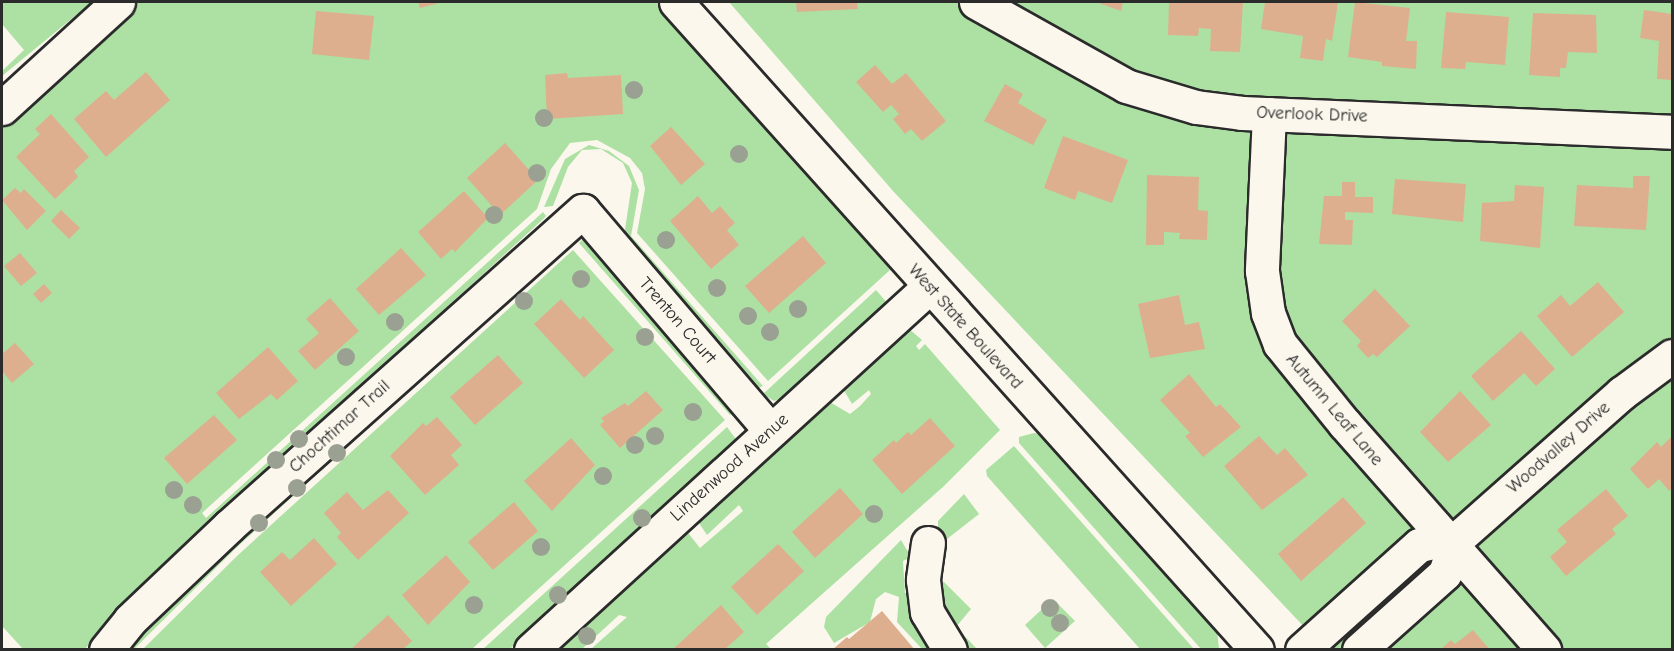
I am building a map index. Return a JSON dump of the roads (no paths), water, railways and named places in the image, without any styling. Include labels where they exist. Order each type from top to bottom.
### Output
[{"type":"street","points":[[2,108],[118,2]]},
{"type":"street","name":"West State Boulevard","points":[[676,2],[929,287],[1257,650]]},
{"type":"street","name":"Overlook Drive","points":[[976,2],[1126,86],[1157,98],[1196,107],[1269,114],[1672,132]]},
{"type":"street","name":"Autumn Leaf Lane","points":[[1269,114],[1262,272],[1268,313],[1280,344],[1301,373],[1544,650]]},
{"type":"street","name":"Trenton Court","points":[[583,211],[770,430]]},
{"type":"street","name":"Chochtimar Trail","points":[[106,650],[130,620],[229,526],[583,211]]},
{"type":"street","name":"Lindenwood Avenue","points":[[531,650],[929,287]]},
{"type":"street","name":"Woodvalley Drive","points":[[1450,544],[1622,393],[1672,356]]},
{"type":"street","points":[[1302,650],[1414,549],[1438,541],[1450,544],[1452,554],[1444,573],[1359,650]]},
{"type":"street","points":[[928,543],[923,580],[927,612],[950,650]]}]
